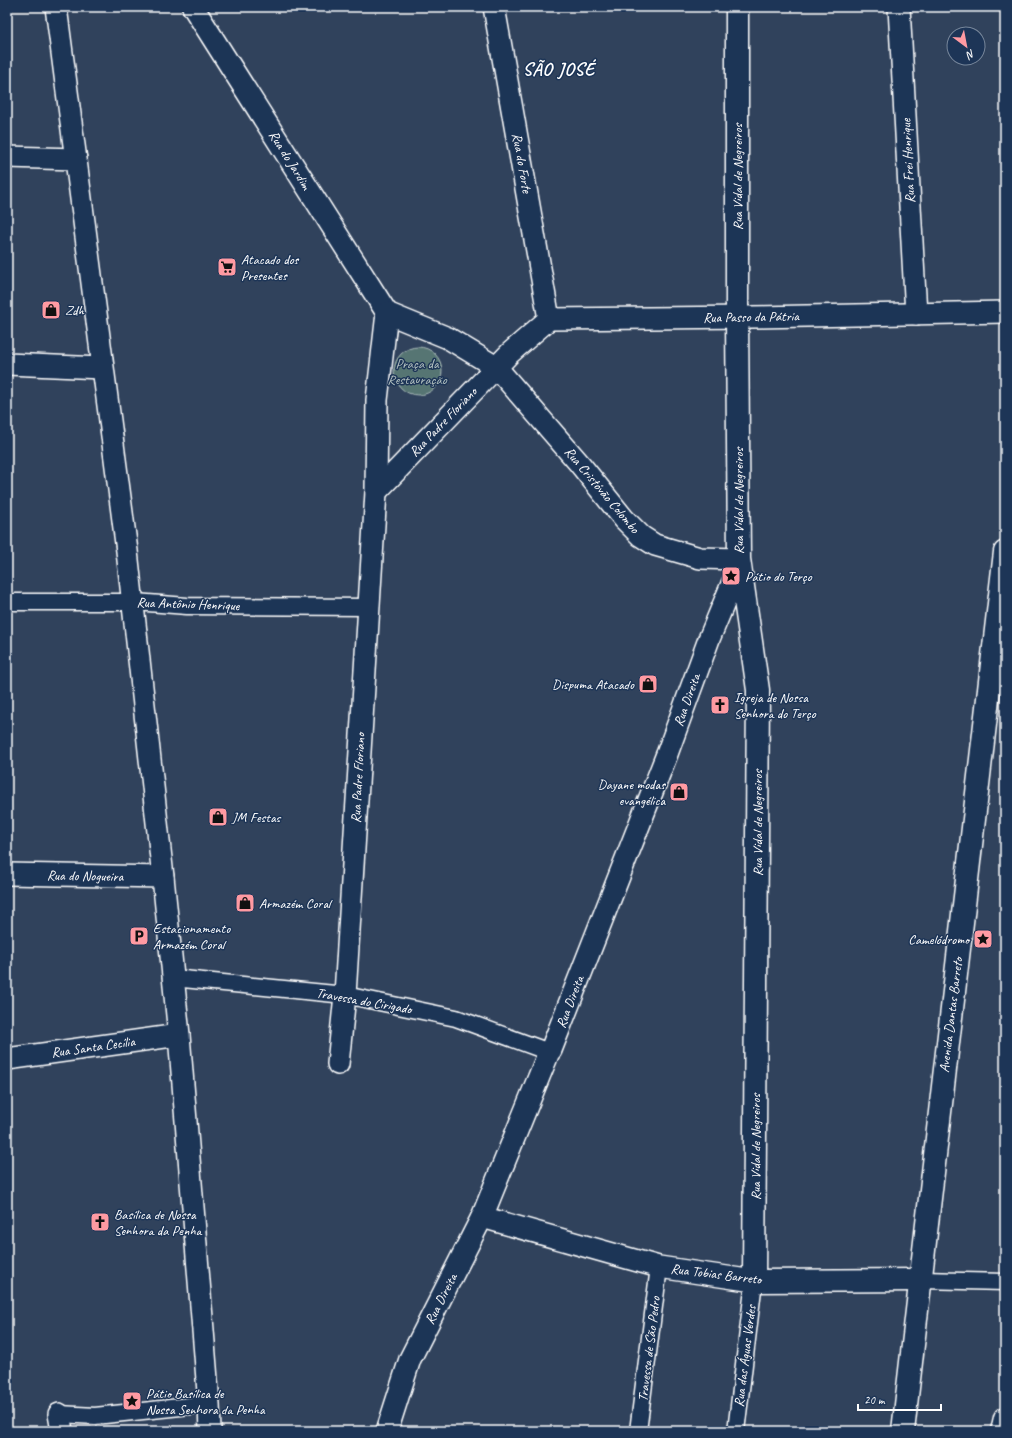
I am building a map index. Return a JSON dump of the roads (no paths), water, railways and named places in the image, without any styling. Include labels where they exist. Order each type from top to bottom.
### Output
[{"type":"street","points":[[56,7],[127,551],[163,877],[179,1035],[210,1431]]},
{"type":"street","name":"Rua do Jardim","points":[[193,7],[386,313]]},
{"type":"street","name":"Rua do Forte","points":[[494,7],[549,319]]},
{"type":"street","name":"Rua Vidal de Negreiros","points":[[737,7],[739,563],[758,690],[754,1281]]},
{"type":"street","name":"Rua Frei Henrique","points":[[899,7],[916,314]]},
{"type":"street","points":[[7,157],[76,159]]},
{"type":"street","name":"Rua Passo da Pátria","points":[[549,319],[1005,312]]},
{"type":"street","points":[[386,313],[503,360],[549,319]]},
{"type":"street","name":"Rua Padre Floriano","points":[[338,1064],[346,995],[376,492],[377,400],[386,313]]},
{"type":"street","name":"Rua Padre Floriano","points":[[376,492],[503,360]]},
{"type":"street","name":"Rua Cristóvão Colombo","points":[[503,360],[579,463],[624,519],[641,536],[655,544],[700,558],[739,563]]},
{"type":"street","points":[[7,364],[102,368]]},
{"type":"street","name":"Avenida Dantas Barreto","points":[[903,1431],[1005,552]]},
{"type":"street","name":"Rua Direita","points":[[387,1431],[410,1359],[482,1217],[551,1050],[667,754],[709,638],[739,563]]},
{"type":"street","name":"Rua Antônio Henrique","points":[[7,602],[132,602],[187,606],[368,607]]},
{"type":"street","name":"Rua do Nogueira","points":[[7,874],[163,877]]},
{"type":"street","name":"Travessa do Cirigado","points":[[173,978],[346,995],[456,1018],[549,1052]]},
{"type":"street","name":"Rua Santa Cecília","points":[[7,1059],[179,1035]]},
{"type":"street","name":"Rua Tobias Barreto","points":[[482,1217],[659,1267],[754,1281],[921,1280],[1005,1282]]},
{"type":"street","name":"Travessa de São Pedro","points":[[638,1431],[659,1267]]},
{"type":"street","name":"Rua das Águas Verdes","points":[[736,1431],[754,1281]]},
{"type":"street","points":[[61,1422],[94,1416],[209,1404]]},
{"type":"street","points":[[1002,1431],[1005,1418]]},
{"type":"place","name":"Atacado dos Presentes","points":[[227,267]]},
{"type":"place","name":"Zdh","points":[[51,310]]},
{"type":"place","name":"Pátio do Terço","points":[[731,576]]},
{"type":"place","name":"Dispuma Atacado","points":[[648,684]]},
{"type":"place","name":"Igreja de Nossa Senhora do Terço","points":[[720,705]]},
{"type":"place","name":"Dayane modas evangélica","points":[[679,792]]},
{"type":"place","name":"JM Festas","points":[[218,817]]},
{"type":"place","name":"Armazém Coral","points":[[245,903]]},
{"type":"place","name":"Estacionamento Armazém Coral","points":[[139,936]]},
{"type":"place","name":"Camelódromo","points":[[983,939]]},
{"type":"place","name":"Basílica de Nossa Senhora da Penha","points":[[100,1222]]},
{"type":"place","name":"Pátio Basílica de Nossa Senhora da Penha","points":[[132,1401]]},
{"type":"district","name":"SÃO JOSÉ","points":[[559,69]]},
{"type":"park label","name":"Praça da Restauração","points":[[417,372]]}]
